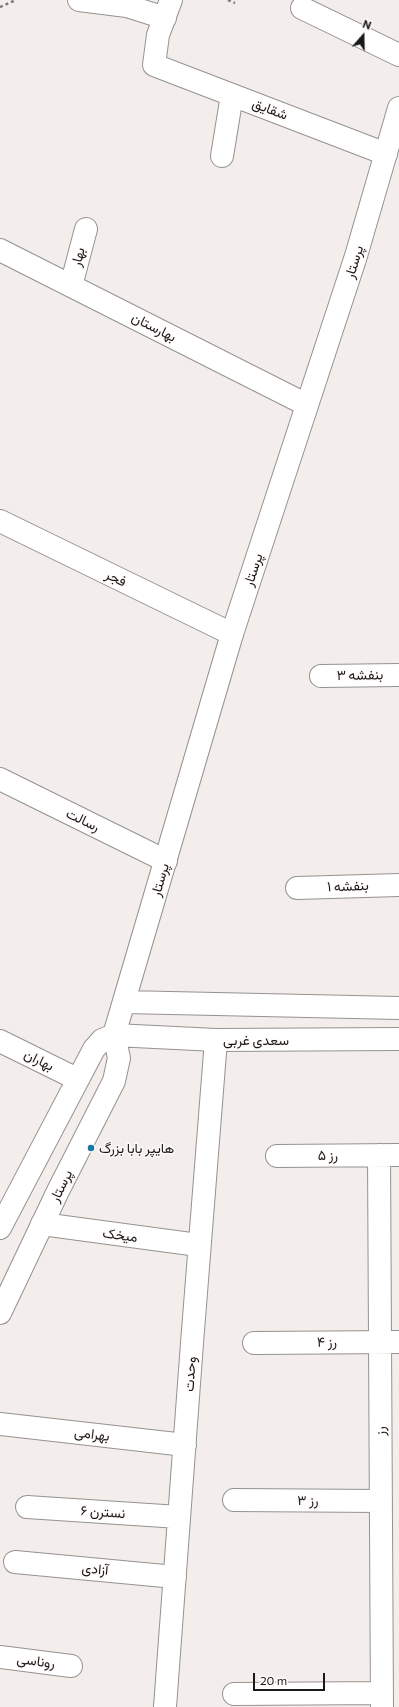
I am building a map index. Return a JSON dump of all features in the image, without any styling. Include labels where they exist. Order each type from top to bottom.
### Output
[{"type":"street","points":[[79,0],[128,3],[168,9]]},
{"type":"street","points":[[302,8],[399,55]]},
{"type":"street","name":"شقایق","points":[[168,9],[158,34],[154,65],[386,154]]},
{"type":"street","points":[[222,156],[232,95]]},
{"type":"street","name":"پرستار","points":[[0,1313],[42,1224],[114,1082],[119,1058],[114,1035],[232,634],[356,256],[399,108]]},
{"type":"street","name":"بهار","points":[[71,286],[86,229]]},
{"type":"street","name":"بهارستان","points":[[0,250],[307,405]]},
{"type":"street","name":"فجر","points":[[0,521],[232,634]]},
{"type":"street","name":"بنفشه ۳","points":[[321,676],[399,675]]},
{"type":"street","name":"رسالت","points":[[0,779],[166,861]]},
{"type":"street","name":"بنفشه ۱","points":[[297,888],[399,885]]},
{"type":"street","points":[[124,1002],[399,1008]]},
{"type":"street","points":[[0,1228],[94,1048],[102,1040],[114,1035]]},
{"type":"street","name":"سعدی غربی","points":[[114,1035],[216,1040],[399,1039]]},
{"type":"street","name":"وحدت","points":[[165,1707],[185,1446],[198,1245],[216,1040]]},
{"type":"street","name":"بهاران","points":[[0,1041],[77,1080]]},
{"type":"street","name":"رز ۵","points":[[277,1156],[389,1155]]},
{"type":"street","name":"رز","points":[[382,1700],[381,1501],[389,1342],[389,1155]]},
{"type":"street","name":"میخک","points":[[42,1224],[198,1245]]},
{"type":"street","name":"رز ۴","points":[[254,1343],[389,1342]]},
{"type":"street","name":"بهرامی","points":[[0,1424],[185,1446]]},
{"type":"street","name":"رز ۳","points":[[234,1500],[381,1501]]},
{"type":"street","name":"نسترن ۶","points":[[27,1507],[179,1517]]},
{"type":"street","name":"آزادی","points":[[15,1562],[175,1577]]},
{"type":"street","name":"روناسی","points":[[0,1657],[71,1666]]},
{"type":"street","points":[[234,1694],[382,1700]]},
{"type":"path","points":[[0,7],[16,0]]},
{"type":"path","points":[[228,0],[235,3]]},
{"type":"place","name":"هایپر بابا بزرگ","points":[[91,1148]]}]
